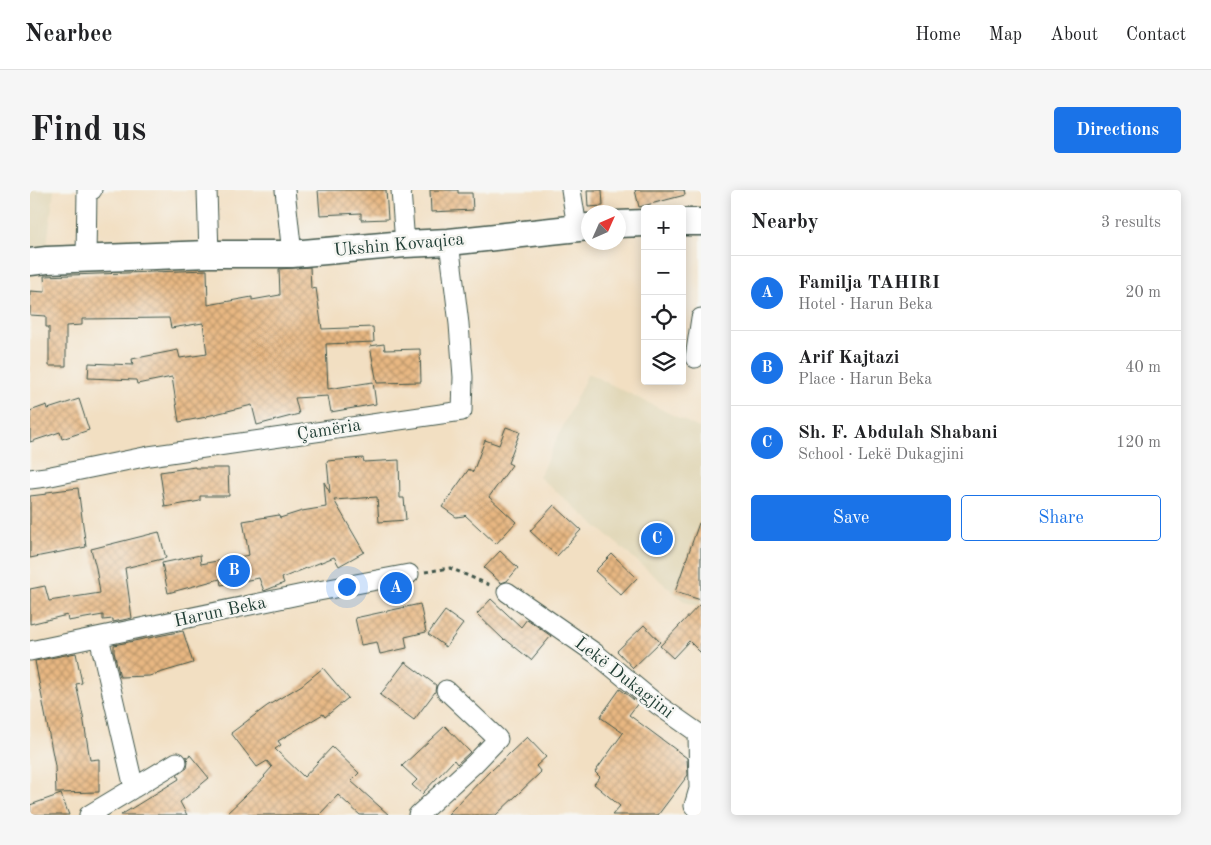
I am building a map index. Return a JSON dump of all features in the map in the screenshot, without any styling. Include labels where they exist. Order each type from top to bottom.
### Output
[{"type":"street","points":[[86,258],[87,190],[92,190]]},
{"type":"street","points":[[207,190],[209,254]]},
{"type":"street","points":[[285,190],[292,254]]},
{"type":"street","points":[[401,190],[405,244]]},
{"type":"street","points":[[571,190],[581,221]]},
{"type":"street","points":[[686,222],[701,222]]},
{"type":"street","points":[[626,224],[641,223]]},
{"type":"street","name":"Ukshin Kovaqica","points":[[30,262],[209,254],[292,254],[449,242],[581,227]]},
{"type":"street","name":"Çamëria","points":[[30,479],[149,456],[462,411],[463,377],[459,324],[449,242]]},
{"type":"street","points":[[695,358],[701,318]]},
{"type":"street","name":"Harun Beka","points":[[30,651],[409,574]]},
{"type":"street","name":"Lekë Dukagjini","points":[[507,592],[595,653],[658,705],[698,733],[700,788],[694,806],[701,813]]},
{"type":"street","points":[[99,637],[134,788]]},
{"type":"street","points":[[418,815],[474,764],[498,739],[446,690]]},
{"type":"street","points":[[90,815],[177,762]]},
{"type":"path","points":[[409,574],[450,568],[507,592]]},
{"type":"shaded area","points":[[30,190],[54,190],[47,246],[30,248]]},
{"type":"shaded area","points":[[588,373],[701,429],[701,607],[685,602],[539,477]]},
{"type":"building","points":[[318,190],[386,190],[388,219],[361,220],[361,213],[320,215]]},
{"type":"building","points":[[430,190],[458,190],[458,193],[472,193],[473,210],[431,212]]},
{"type":"building","points":[[587,190],[602,190],[603,205],[588,205]]},
{"type":"building","points":[[635,190],[684,190],[685,195],[639,207]]},
{"type":"building","points":[[310,267],[311,289],[316,288],[322,329],[373,327],[374,342],[326,344],[328,389],[373,382],[376,404],[331,412],[328,396],[295,398],[299,414],[257,425],[252,405],[179,422],[172,377],[137,384],[136,380],[88,378],[89,363],[133,365],[132,359],[178,350],[180,358],[207,354],[203,323],[171,328],[169,318],[82,319],[82,325],[66,326],[66,366],[49,366],[49,327],[46,327],[46,316],[30,315],[30,291],[45,292],[44,276],[207,270],[208,305],[252,297],[252,300],[280,295],[279,269]]},
{"type":"building","points":[[384,344],[385,350],[420,349],[421,382],[377,383],[370,346]]},
{"type":"building","points":[[79,399],[89,430],[62,439],[60,432],[30,442],[30,411],[47,405],[48,409]]},
{"type":"building","points":[[506,427],[520,432],[508,463],[512,465],[489,497],[516,522],[496,544],[465,515],[456,517],[442,507],[469,469],[473,472],[485,440],[499,445]]},
{"type":"building","points":[[363,458],[364,462],[399,460],[400,498],[404,498],[406,520],[379,522],[377,497],[334,500],[364,552],[339,566],[334,557],[282,578],[284,583],[264,591],[259,578],[221,585],[220,579],[168,593],[162,563],[200,555],[201,564],[249,555],[243,521],[279,515],[280,518],[302,511],[326,507],[324,482],[330,493],[327,461]]},
{"type":"building","points":[[195,467],[228,468],[229,496],[200,496],[200,501],[165,507],[160,472]]},
{"type":"building","points":[[78,488],[86,547],[30,558],[30,496]]},
{"type":"building","points":[[554,505],[581,530],[557,556],[530,531]]},
{"type":"building","points":[[699,523],[701,523],[701,600],[675,592]]},
{"type":"building","points":[[159,532],[166,558],[125,568],[132,618],[113,622],[113,619],[103,620],[103,615],[68,621],[67,615],[30,624],[30,589],[45,586],[49,601],[100,593],[91,549]]},
{"type":"building","points":[[500,551],[518,568],[507,581],[501,583],[484,568]]},
{"type":"building","points":[[612,554],[637,578],[621,595],[595,571]]},
{"type":"building","points":[[491,599],[521,627],[527,619],[551,636],[531,660],[504,640],[477,614]]},
{"type":"building","points":[[701,603],[701,653],[689,641],[673,658],[660,646]]},
{"type":"building","points":[[420,604],[426,632],[405,637],[407,648],[380,654],[377,642],[361,645],[355,618]]},
{"type":"building","points":[[445,611],[463,624],[446,647],[428,634]]},
{"type":"building","points":[[644,625],[660,642],[633,668],[617,651]]},
{"type":"building","points":[[183,631],[193,663],[149,676],[120,677],[114,645]]},
{"type":"building","points":[[76,653],[82,683],[76,684],[90,760],[99,759],[99,792],[56,793],[55,766],[35,661]]},
{"type":"building","points":[[405,662],[436,685],[435,692],[414,720],[380,695]]},
{"type":"building","points":[[323,668],[348,698],[325,717],[323,714],[278,741],[281,745],[275,749],[304,777],[332,747],[359,773],[351,781],[389,815],[360,815],[338,795],[319,815],[225,815],[265,777],[272,767],[267,761],[257,767],[231,733],[267,706],[302,685]]},
{"type":"building","points":[[620,689],[638,703],[629,715],[687,758],[688,775],[658,815],[612,815],[620,806],[594,784],[600,777],[595,772],[623,733],[600,717]]},
{"type":"building","points":[[445,726],[470,752],[457,764],[454,760],[422,794],[412,785],[417,780],[402,766]]},
{"type":"building","points":[[527,737],[546,757],[536,766],[541,772],[496,815],[447,815],[492,769]]},
{"type":"building","points":[[190,755],[209,778],[180,802],[187,815],[121,815],[179,779],[177,775],[187,768],[187,757]]},
{"type":"building","points":[[61,794],[69,815],[30,815],[30,805]]},
{"type":"place","name":"Sh. F. Abdulah Shabani","points":[[657,539]]},
{"type":"place","name":"Arif Kajtazi","points":[[234,571]]},
{"type":"place","name":"Familja TAHIRI","points":[[396,588]]}]
